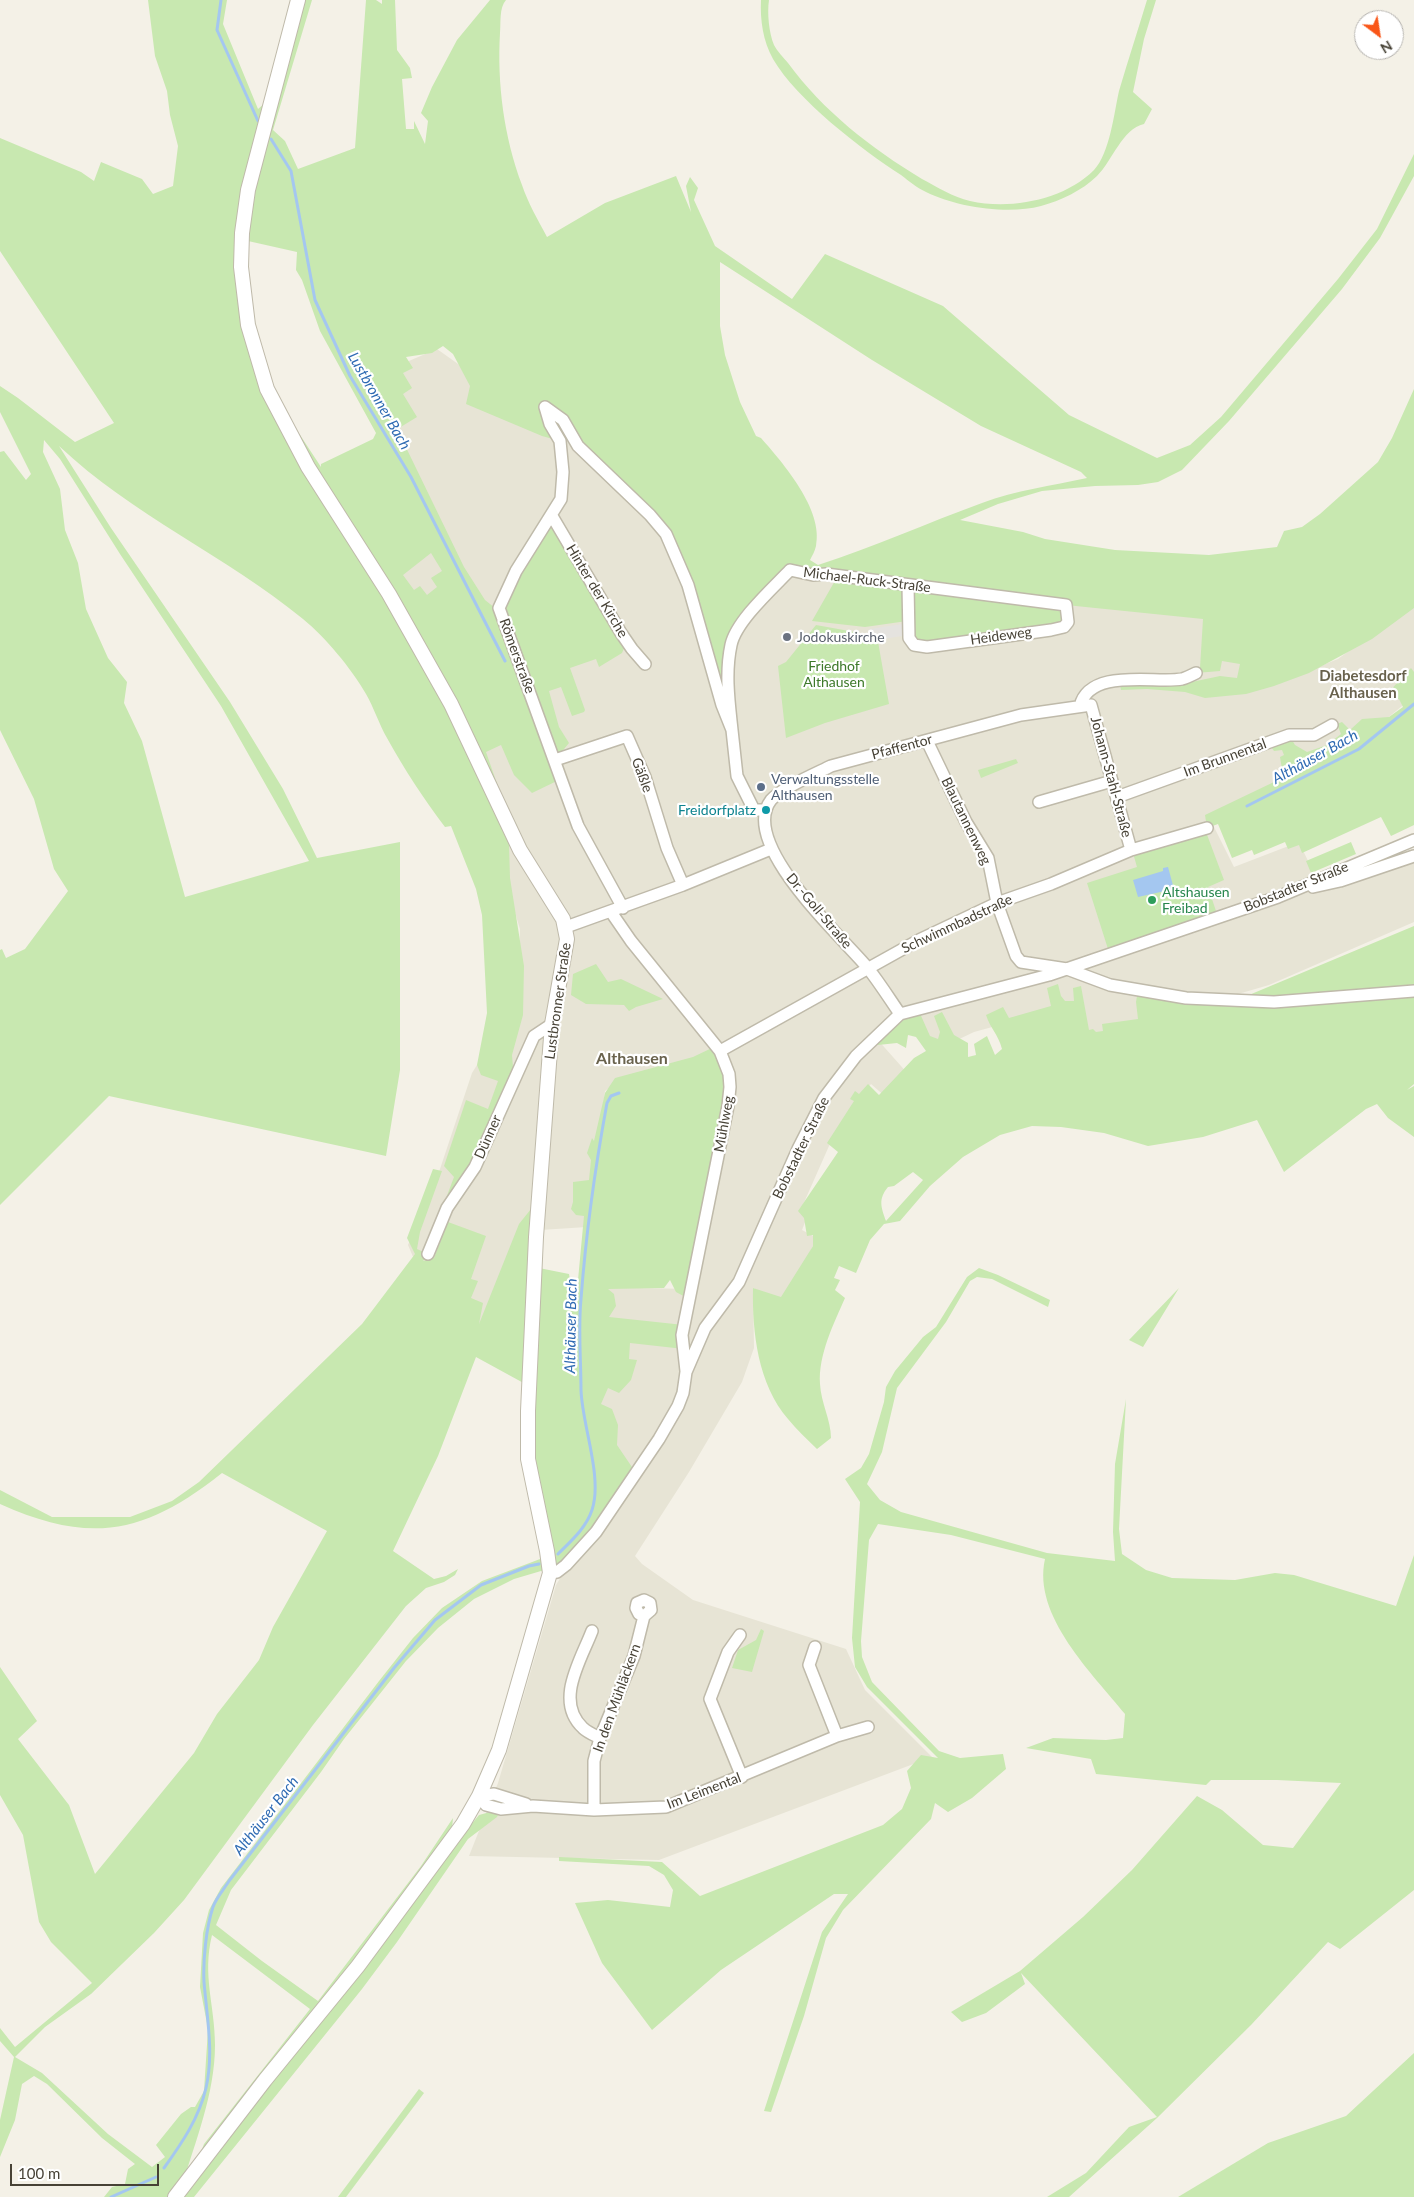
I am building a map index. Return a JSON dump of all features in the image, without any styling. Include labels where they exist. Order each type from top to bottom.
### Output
[{"type":"street","name":"Lustbronner Straße","points":[[298,0],[248,190],[242,233],[241,267],[248,325],[267,389],[308,467],[389,594],[451,704],[520,850],[564,919],[568,939],[552,1024],[536,1237],[527,1438],[532,1481],[550,1573]]},
{"type":"street","name":"Römerstraße","points":[[545,407],[550,424],[560,441],[563,472],[561,499],[516,571],[499,608],[578,826],[622,908]]},
{"type":"street","name":"Michael-Ruck-Straße","points":[[545,407],[563,420],[578,446],[666,534],[688,585],[722,705],[732,730]]},
{"type":"street","name":"Hinter der Kirche","points":[[552,516],[621,633],[645,664]]},
{"type":"street","name":"Michael-Ruck-Straße","points":[[766,810],[754,810],[737,776],[727,676],[731,643],[750,610],[790,570],[813,575],[826,574],[1066,604]]},
{"type":"street","name":"Heideweg","points":[[908,585],[909,638],[914,645],[927,647],[1064,627],[1068,622],[1066,604]]},
{"type":"street","points":[[1086,705],[1082,699],[1093,690],[1119,679],[1182,679],[1196,674]]},
{"type":"street","name":"Pfaffentor","points":[[766,810],[772,799],[804,779],[831,766],[1021,714],[1086,705]]},
{"type":"street","name":"Johann-Stahl-Straße","points":[[1086,705],[1118,797],[1131,850]]},
{"type":"street","name":"Im Brunnental","points":[[1118,797],[1289,734],[1314,735],[1332,725]]},
{"type":"street","name":"Gäßle","points":[[554,760],[627,736],[645,777],[667,848],[683,885]]},
{"type":"street","name":"Blautannenweg","points":[[927,741],[966,822],[988,858],[997,903],[1016,956],[1021,962],[1067,969]]},
{"type":"street","points":[[1039,802],[1112,781]]},
{"type":"street","points":[[566,927],[683,885],[771,849],[766,835],[766,810]]},
{"type":"street","name":"Schwimmbadstraße","points":[[720,1051],[919,940],[997,903],[1051,884],[1131,850],[1207,828]]},
{"type":"street","name":"Bobstadter Straße","points":[[550,1573],[557,1572],[566,1565],[609,1516],[678,1406],[683,1393],[686,1372],[705,1328],[738,1282],[798,1149],[824,1098],[856,1056],[900,1014],[1067,969],[1290,891],[1414,840]]},
{"type":"street","name":"Dr.-Goll-Straße","points":[[771,849],[795,886],[867,968],[900,1014]]},
{"type":"street","points":[[1290,891],[1340,881],[1414,856]]},
{"type":"street","name":"Mühlweg","points":[[611,912],[652,967],[688,1009],[720,1051],[729,1074],[730,1096],[682,1335],[686,1372]]},
{"type":"street","points":[[1067,969],[1110,985],[1186,998],[1274,1002],[1414,990]]},
{"type":"street","name":"Dünner","points":[[428,1254],[447,1208],[475,1167],[534,1036],[552,1024]]},
{"type":"street","points":[[175,2197],[265,2080],[358,1966],[462,1824],[479,1796],[499,1750],[550,1573]]},
{"type":"street","name":"In den Mühläckern","points":[[594,1810],[594,1761],[600,1738],[634,1656],[644,1616]]},
{"type":"street","points":[[592,1631],[570,1686],[569,1698],[575,1716],[583,1728],[600,1738]]},
{"type":"street","points":[[740,1635],[728,1652],[710,1699],[742,1777]]},
{"type":"street","points":[[815,1647],[809,1665],[837,1736]]},
{"type":"street","name":"Im Leimental","points":[[479,1796],[494,1794],[532,1806],[594,1810],[666,1807],[837,1736],[868,1727]]},
{"type":"shaded area","points":[[437,349],[579,450],[661,531],[683,587],[715,697],[731,692],[736,644],[755,612],[797,573],[1238,618],[1261,689],[1338,659],[1414,602],[1414,696],[1384,721],[1212,823],[1234,867],[1299,842],[1319,884],[1414,851],[1414,922],[1269,985],[1076,1041],[1069,1006],[974,1032],[930,1053],[914,1019],[877,1039],[909,1075],[887,1098],[871,1084],[846,1116],[829,1146],[802,1207],[809,1212],[802,1230],[817,1238],[785,1303],[753,1288],[754,1348],[742,1382],[689,1472],[635,1556],[642,1564],[693,1600],[846,1649],[865,1690],[932,1757],[659,1860],[469,1856],[498,1783],[556,1585],[602,1510],[590,1287],[690,1289],[722,1050],[626,1076],[605,1091],[587,1227],[525,1231],[462,1372],[408,1245],[440,1169],[472,1073],[477,1065],[497,1070],[518,1008],[520,929],[503,874],[386,576],[442,534],[362,381]]},
{"type":"shaded area","points":[[909,623],[909,635],[870,641],[869,629]]},
{"type":"green space","points":[[148,0],[227,0],[223,24],[258,109],[272,97],[298,0],[312,0],[273,130],[285,141],[298,169],[355,148],[366,0],[376,0],[382,4],[382,0],[395,0],[397,50],[410,68],[412,78],[402,79],[406,129],[414,129],[414,121],[425,144],[428,121],[421,113],[432,87],[457,40],[490,0],[506,0],[501,11],[499,52],[501,91],[506,129],[524,192],[547,237],[605,203],[676,176],[691,212],[686,186],[690,177],[698,188],[694,200],[715,246],[792,299],[825,254],[943,306],[1069,415],[1157,458],[1190,445],[1221,417],[1338,279],[1377,229],[1414,154],[1414,176],[1380,238],[1342,289],[1229,421],[1182,470],[1158,482],[1138,485],[1095,486],[1042,491],[998,504],[960,520],[1023,532],[1045,539],[1115,550],[1209,555],[1277,547],[1284,531],[1302,527],[1320,514],[1378,462],[1392,438],[1414,389],[1414,608],[1372,639],[1309,673],[1246,694],[1205,698],[1185,692],[1147,689],[1121,690],[1119,679],[1182,679],[1187,683],[1220,676],[1237,678],[1240,664],[1222,661],[1220,671],[1196,673],[1200,668],[1203,619],[1066,605],[1068,622],[914,645],[907,585],[790,570],[731,643],[727,676],[717,689],[666,534],[546,408],[560,441],[542,436],[466,404],[470,386],[453,354],[443,346],[432,353],[406,357],[413,368],[403,373],[412,388],[403,394],[417,417],[399,428],[399,433],[464,567],[485,600],[500,612],[552,516],[627,641],[622,653],[599,667],[596,659],[570,668],[585,710],[584,712],[572,716],[561,687],[549,691],[559,727],[569,743],[555,760],[561,779],[532,793],[514,775],[501,745],[486,752],[520,850],[509,844],[510,878],[524,966],[523,1015],[512,1055],[514,1079],[475,1167],[445,1201],[454,1177],[444,1166],[466,1100],[488,1109],[498,1081],[481,1075],[477,1065],[487,1013],[482,915],[476,889],[451,826],[445,827],[422,795],[387,738],[360,684],[338,654],[320,635],[303,619],[243,575],[117,493],[87,471],[59,446],[111,528],[230,702],[283,789],[317,858],[400,842],[400,1070],[386,1156],[109,1096],[0,1205],[0,950],[2,949],[6,958],[25,949],[68,891],[54,869],[34,799],[0,730],[0,452],[4,451],[26,480],[31,474],[0,412],[0,386],[75,442],[114,423],[0,251],[0,138],[81,172],[94,181],[101,162],[142,179],[153,194],[173,186],[178,146],[170,115],[167,91],[155,56]],"holes":[[[248,241],[297,252],[296,270],[302,280],[320,331],[376,433],[373,439],[321,464],[321,467],[281,406],[261,360],[247,269]],[[720,262],[872,360],[981,426],[1081,472],[1087,478],[1021,491],[995,499],[860,551],[818,565],[810,560],[816,546],[817,532],[814,517],[800,488],[780,460],[761,438],[756,436],[740,402],[725,355],[720,326]],[[44,440],[60,459],[120,554],[221,706],[309,861],[185,897],[142,741],[124,703],[127,682],[108,658],[86,609],[78,563],[65,530],[60,489],[43,452]],[[431,553],[442,571],[431,578],[437,587],[427,595],[420,586],[414,590],[403,575]]]},
{"type":"green space","points":[[761,0],[769,0],[769,23],[775,47],[832,113],[884,155],[945,192],[970,201],[1002,204],[1036,200],[1068,189],[1094,170],[1104,154],[1108,143],[1119,91],[1147,0],[1156,0],[1144,39],[1133,92],[1152,109],[1144,124],[1136,127],[1124,138],[1097,176],[1085,186],[1063,198],[1041,206],[1013,210],[982,208],[952,202],[919,188],[849,138],[813,107],[773,59],[763,30]]},
{"type":"green space","points":[[836,579],[905,587],[907,621],[865,627],[812,621]]},
{"type":"green space","name":"Friedhof Althausen","points":[[816,625],[877,636],[889,704],[825,723],[786,738],[778,666],[786,662]]},
{"type":"green space","points":[[1411,668],[1414,672],[1414,825],[1391,836],[1381,817],[1302,853],[1299,845],[1288,849],[1285,842],[1254,855],[1252,850],[1232,858],[1218,824],[1207,828],[1205,815],[1276,781],[1283,775],[1280,757],[1284,755],[1282,750],[1274,751],[1268,742],[1289,735],[1295,745],[1307,752],[1327,745],[1341,734],[1337,724],[1342,722],[1350,730],[1362,719],[1389,717],[1403,707],[1399,699],[1385,696]]},
{"type":"green space","points":[[1016,759],[1018,763],[981,778],[978,770]]},
{"type":"green space","name":"Altshausen Freibad","points":[[1206,832],[1224,880],[1208,887],[1217,914],[1108,949],[1087,883],[1137,867],[1133,853]]},
{"type":"green space","points":[[1351,842],[1356,854],[1311,873],[1306,861]]},
{"type":"green space","points":[[1414,926],[1414,1084],[1407,1090],[1414,1086],[1414,1137],[1388,1118],[1377,1104],[1366,1109],[1284,1172],[1257,1120],[1203,1137],[1148,1146],[1104,1133],[1061,1127],[1032,1126],[1000,1135],[963,1157],[930,1186],[900,1221],[884,1224],[870,1240],[856,1273],[839,1266],[834,1278],[840,1280],[835,1290],[845,1298],[824,1351],[820,1373],[822,1398],[831,1438],[817,1449],[798,1431],[778,1405],[763,1374],[756,1340],[753,1288],[781,1297],[813,1246],[813,1235],[807,1236],[804,1218],[798,1211],[838,1152],[827,1143],[854,1101],[850,1099],[855,1091],[859,1094],[868,1084],[879,1095],[914,1058],[926,1051],[916,1037],[908,1035],[906,1048],[897,1043],[878,1045],[873,1040],[900,1014],[918,1009],[930,1036],[938,1039],[940,1032],[934,1016],[942,1012],[954,1035],[968,1043],[968,1057],[976,1055],[974,1044],[987,1036],[995,1055],[1002,1049],[986,1015],[1003,1007],[1009,1018],[1051,1006],[1047,988],[1058,984],[1061,996],[1065,1001],[1074,1001],[1073,988],[1081,986],[1089,1030],[1093,1029],[1096,1032],[1103,1031],[1102,1024],[1138,1019],[1136,1002],[1138,990],[1237,1000]],"holes":[[[913,1172],[923,1180],[886,1221],[881,1203],[888,1187],[894,1186]]]},
{"type":"green space","points":[[596,964],[608,982],[621,979],[663,999],[629,1011],[624,1005],[586,1004],[571,995],[573,974]]},
{"type":"green space","points":[[716,1046],[729,1074],[689,1299],[676,1292],[670,1280],[664,1288],[608,1289],[614,1294],[616,1306],[609,1317],[684,1325],[684,1349],[630,1343],[629,1359],[637,1360],[631,1380],[619,1393],[608,1388],[601,1404],[612,1409],[618,1425],[617,1445],[636,1473],[609,1516],[550,1573],[541,1571],[514,1579],[474,1599],[438,1628],[406,1661],[344,1739],[231,1890],[216,1925],[318,2001],[421,1866],[453,1818],[452,1828],[465,1832],[479,1815],[501,1809],[497,1817],[468,1839],[362,1989],[194,2197],[104,2197],[112,2187],[125,2184],[128,2169],[135,2164],[102,2138],[47,2084],[34,2076],[22,2084],[15,2120],[0,2157],[0,2120],[14,2057],[0,2041],[0,2028],[15,2047],[92,1983],[51,1942],[39,1922],[23,1835],[0,1795],[0,1667],[37,1721],[18,1739],[69,1805],[95,1874],[194,1753],[217,1714],[259,1660],[273,1627],[327,1531],[222,1473],[194,1494],[168,1509],[142,1520],[116,1527],[90,1528],[62,1525],[33,1517],[0,1504],[0,1490],[52,1517],[130,1517],[172,1501],[199,1482],[362,1324],[415,1254],[407,1238],[433,1169],[442,1171],[420,1232],[417,1249],[428,1254],[423,1261],[434,1258],[448,1222],[486,1236],[471,1279],[478,1281],[471,1298],[483,1303],[479,1324],[519,1224],[539,1199],[534,1267],[569,1274],[575,1312],[584,1216],[576,1215],[571,1209],[573,1182],[589,1180],[591,1160],[587,1153],[592,1138],[594,1141],[605,1093],[615,1078],[693,1057]],"holes":[[[476,1357],[529,1386],[533,1488],[548,1556],[482,1581],[442,1608],[413,1638],[379,1681],[221,1888],[209,1910],[203,1933],[200,1987],[208,2029],[204,2091],[195,2107],[191,2107],[181,2114],[156,2145],[165,2157],[152,2167],[108,2134],[42,2073],[15,2057],[45,2027],[91,1994],[154,1933],[184,1900],[313,1725],[406,1606],[426,1588],[444,1582],[455,1575],[458,1569],[446,1576],[434,1579],[393,1551],[438,1456]],[[212,1935],[310,2009],[204,2144],[192,2175],[181,2189],[212,2082],[215,2045],[208,1964]]]},
{"type":"green space","points":[[979,1268],[1050,1300],[1048,1307],[992,1279],[977,1277],[970,1281],[946,1322],[897,1388],[882,1452],[867,1484],[880,1500],[901,1512],[1047,1553],[1115,1561],[1113,1532],[1115,1464],[1126,1399],[1119,1529],[1122,1554],[1146,1570],[1172,1578],[1235,1580],[1275,1573],[1294,1575],[1396,1606],[1414,1555],[1414,1890],[1340,1949],[1328,1942],[1251,2025],[1157,2118],[1069,2197],[1047,2197],[1086,2173],[1129,2127],[1157,2117],[1021,1973],[1025,1984],[986,2013],[962,2022],[951,2012],[1020,1971],[1083,1917],[1132,1870],[1197,1796],[1222,1810],[1263,1845],[1293,1848],[1341,1783],[1277,1780],[1211,1780],[1206,1785],[1096,1774],[1091,1759],[1026,1748],[1053,1738],[1106,1740],[1123,1738],[1125,1714],[1082,1662],[1056,1623],[1048,1602],[1043,1580],[1045,1559],[951,1535],[878,1524],[869,1540],[861,1641],[862,1657],[872,1682],[939,1751],[960,1758],[1003,1754],[1006,1769],[972,1798],[948,1812],[935,1803],[931,1819],[843,1910],[826,1938],[804,2016],[771,2112],[764,2111],[822,1932],[848,1894],[834,1894],[721,1970],[652,2030],[602,1963],[575,1903],[608,1900],[670,1907],[673,1890],[664,1875],[649,1866],[559,1861],[559,1857],[662,1862],[700,1896],[883,1825],[902,1809],[911,1788],[907,1771],[921,1755],[938,1758],[867,1687],[855,1667],[852,1638],[860,1502],[845,1479],[861,1468],[869,1454],[884,1402],[886,1387],[895,1371],[923,1337],[936,1327],[967,1277]]},
{"type":"green space","points":[[1179,1288],[1143,1347],[1129,1340]]},
{"type":"green space","points":[[761,1629],[764,1631],[752,1672],[732,1668],[738,1650],[756,1640]]},
{"type":"green space","points":[[1414,2053],[1414,2197],[1178,2197],[1268,2143],[1346,2116]]},
{"type":"green space","points":[[419,2089],[424,2093],[346,2197],[338,2197]]},
{"type":"water","points":[[1168,867],[1174,889],[1138,897],[1133,880],[1163,871],[1163,868]]},
{"type":"waterway","name":"Lustbronner Bach","points":[[221,0],[217,30],[258,121]]},
{"type":"waterway","name":"Lustbronner Bach","points":[[271,139],[291,171],[315,300],[350,376],[411,477],[505,661]]},
{"type":"waterway","name":"Althäuser Bach","points":[[1247,806],[1359,749],[1414,704]]},
{"type":"waterway","name":"Althäuser Bach","points":[[558,1554],[586,1523],[595,1497],[594,1467],[582,1404],[580,1310],[591,1201],[607,1103],[611,1096],[619,1093]]},
{"type":"waterway","name":"Althäuser Bach","points":[[164,2168],[194,2120],[206,2088],[210,2049],[204,1982],[205,1954],[211,1915],[218,1897],[394,1668],[435,1620],[481,1585],[529,1566],[539,1564]]},
{"type":"waterway","name":"Althäuser Bach","points":[[111,2197],[156,2177]]},
{"type":"place","name":"Jodokuskirche","points":[[787,637]]},
{"type":"place","name":"Verwaltungsstelle Althausen","points":[[761,787]]},
{"type":"place","name":"Freidorfplatz","points":[[766,810]]},
{"type":"place","name":"Altshausen Freibad","points":[[1152,900]]},
{"type":"district","name":"Diabetesdorf Althausen","points":[[1363,684]]},
{"type":"district","name":"Althausen","points":[[632,1059]]}]
